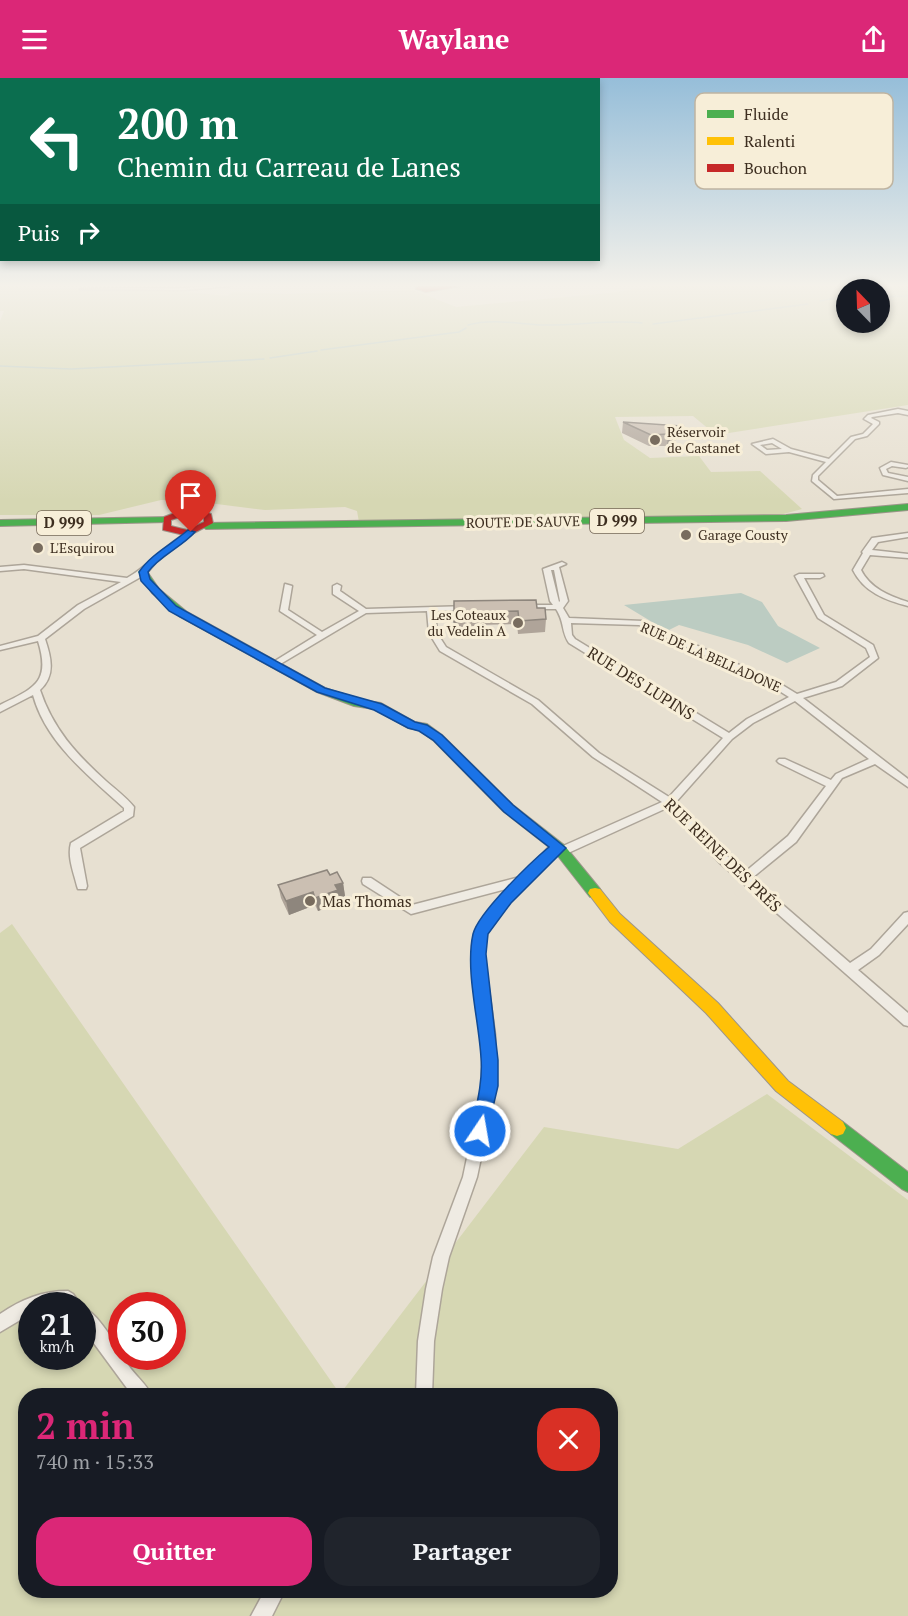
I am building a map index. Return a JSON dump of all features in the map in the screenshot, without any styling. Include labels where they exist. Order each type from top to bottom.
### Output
[{"type":"main road","name":"ROUTE DE SAUVE","points":[[208,523],[245,525],[764,519],[908,507]]},
{"type":"main road","points":[[192,512],[205,514],[208,523],[175,528],[177,514],[192,512]]},
{"type":"main road","name":"D 999","points":[[0,523],[128,522],[175,528]]},
{"type":"main road","points":[[143,572],[145,579],[173,608],[321,690],[358,703],[378,706],[412,725],[423,727],[438,738],[508,808],[560,849],[615,918],[712,1008],[782,1086],[908,1182]]},
{"type":"street","points":[[908,413],[898,411],[870,416],[867,419],[877,423],[865,435],[853,438],[815,476],[815,481],[836,498],[908,491]]},
{"type":"street","points":[[789,450],[831,461]]},
{"type":"street","points":[[907,466],[891,464],[883,468],[885,474],[908,479]]},
{"type":"street","points":[[0,648],[41,638],[81,607],[143,572],[173,544],[175,528]]},
{"type":"street","points":[[158,557],[173,548],[175,528]]},
{"type":"street","points":[[908,535],[875,540],[857,570],[858,576],[880,595],[908,604]]},
{"type":"street","points":[[866,552],[908,556]]},
{"type":"street","points":[[562,564],[547,569],[554,601],[567,620]]},
{"type":"street","points":[[0,570],[24,567],[126,580]]},
{"type":"street","points":[[424,1388],[426,1341],[434,1289],[441,1257],[470,1177],[489,1086],[489,1035],[478,954],[481,932],[506,899],[552,851],[670,802],[729,737],[750,721],[796,697],[849,678],[874,655],[870,647],[821,616],[799,576],[820,576]]},
{"type":"street","points":[[288,586],[284,611],[322,636]]},
{"type":"street","points":[[337,586],[336,592],[364,611]]},
{"type":"street","points":[[510,608],[560,607]]},
{"type":"street","points":[[274,664],[364,611],[478,608]]},
{"type":"street","name":"RUE REINE DES PRÉS","points":[[430,609],[433,633],[443,649],[535,702],[596,755],[670,802],[723,859],[908,1021]]},
{"type":"street","name":"RUE DE LA BELLADONE","points":[[567,620],[640,623],[796,697],[908,784]]},
{"type":"street","name":"RUE DES LUPINS","points":[[567,620],[568,635],[572,641],[729,737]]},
{"type":"street","points":[[0,709],[36,690],[48,676],[48,656],[41,638]]},
{"type":"street","points":[[36,690],[38,704],[67,747],[129,807],[129,813],[75,846],[82,886]]},
{"type":"street","points":[[744,878],[792,838],[831,784],[848,770],[875,760]]},
{"type":"street","points":[[782,761],[831,784]]},
{"type":"street","points":[[367,881],[411,910],[525,880]]},
{"type":"street","points":[[848,970],[875,952],[908,916]]},
{"type":"street","points":[[0,1324],[18,1311]]},
{"type":"street","points":[[96,1331],[124,1377],[136,1388]]},
{"type":"street","points":[[261,1616],[271,1598]]},
{"type":"green space","points":[[0,358],[908,358],[908,405],[716,435],[693,416],[615,417],[624,440],[650,458],[699,456],[711,472],[760,471],[802,509],[776,516],[359,522],[357,511],[345,507],[265,510],[185,500],[161,500],[99,515],[0,515]]},
{"type":"green space","points":[[12,924],[336,1388],[18,1388],[18,1598],[618,1598],[618,1388],[345,1388],[544,1127],[678,1149],[767,1094],[908,1200],[908,1616],[0,1616],[0,933]]},
{"type":"shaded area","points":[[741,593],[762,602],[778,626],[820,648],[787,663],[748,645],[679,625],[667,631],[624,605]]},
{"type":"building","points":[[623,422],[682,426],[668,434],[651,435]]},
{"type":"building","points":[[536,600],[537,608],[545,608],[546,619],[519,621],[518,611],[475,612],[476,621],[454,622],[454,601]]},
{"type":"building","points":[[327,870],[330,875],[337,872],[343,883],[335,885],[338,890],[315,898],[313,892],[286,901],[278,885]]},
{"type":"waterway","points":[[0,366],[71,369],[264,359]]},
{"type":"traffic: fast","points":[[206,526],[786,518],[908,507]]},
{"type":"traffic: fast","points":[[0,523],[167,519]]},
{"type":"traffic: fast","points":[[143,572],[155,591],[183,614],[321,690],[358,703],[377,706],[412,725],[423,727],[438,738],[508,808],[559,848],[595,893]]},
{"type":"traffic: fast","points":[[837,1128],[908,1183]]},
{"type":"traffic: slow","points":[[595,893],[615,918],[712,1008],[782,1086],[837,1128]]},
{"type":"traffic: jam","points":[[185,512],[199,512],[208,516],[209,523],[188,533],[166,528],[167,519],[185,512]]},
{"type":"place","name":"Réservoir de Castanet","points":[[655,440]]},
{"type":"place","name":"Garage Cousty","points":[[686,535]]},
{"type":"place","name":"L'Esquirou","points":[[38,548]]},
{"type":"place","name":"Les Coteaux du Vedelin A","points":[[518,623]]},
{"type":"place","name":"Mas Thomas","points":[[310,901]]},
{"type":"route","points":[[191,532],[173,548],[150,563],[143,572],[145,579],[155,591],[173,608],[321,690],[358,703],[378,706],[412,725],[423,727],[438,738],[508,808],[559,848],[552,851],[506,899],[481,932],[478,954],[489,1035],[490,1060],[489,1086],[480,1131]]}]
